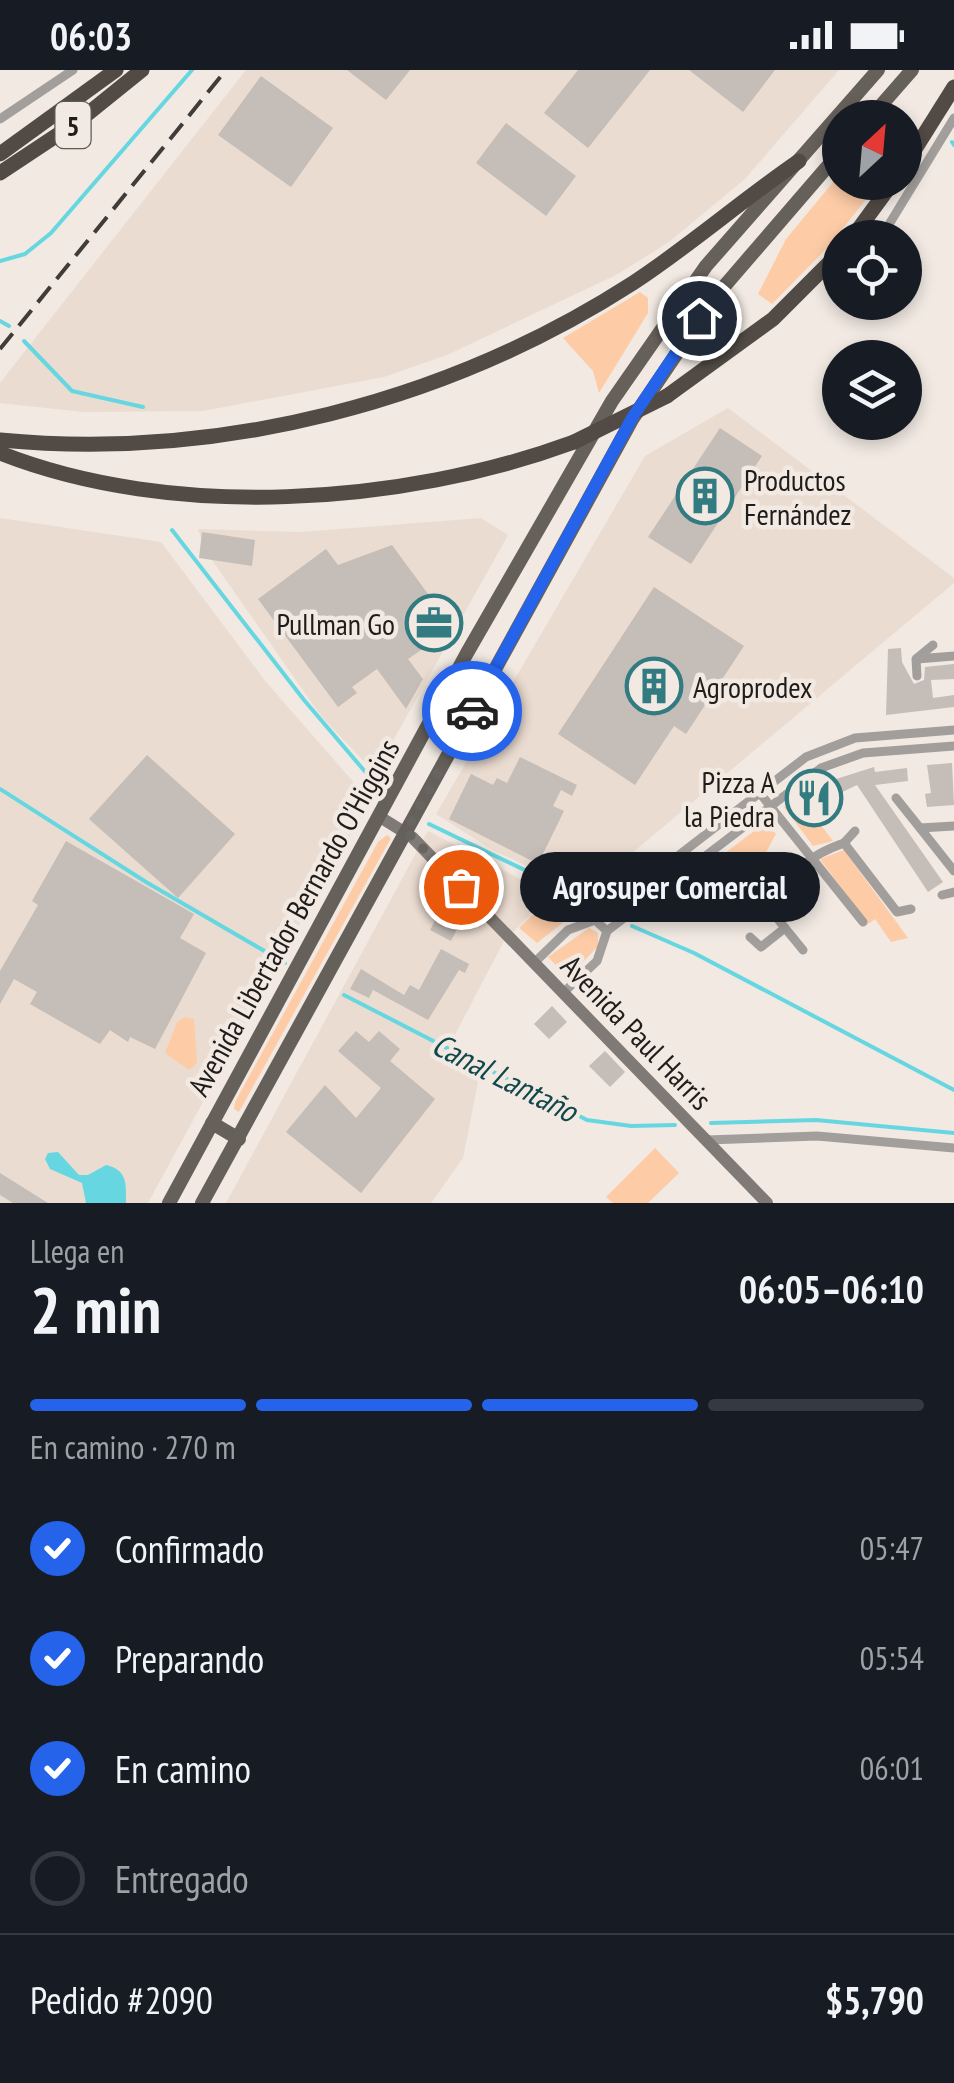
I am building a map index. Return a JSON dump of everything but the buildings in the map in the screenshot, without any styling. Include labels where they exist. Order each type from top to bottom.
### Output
[{"type":"highway","name":"5","points":[[0,154],[116,70]]},
{"type":"highway","name":"5","points":[[0,173],[80,120],[142,70]]},
{"type":"highway","points":[[922,138],[954,87]]},
{"type":"highway","points":[[0,440],[96,443],[206,436],[305,420],[427,384],[514,349],[606,299],[799,161]]},
{"type":"highway","points":[[0,453],[126,485],[262,496],[415,485],[487,470],[574,442],[666,396],[773,318],[822,270]]},
{"type":"main road","name":"Avenida Libertador Bernardo O'Higgins","points":[[169,1203],[496,602],[628,374],[695,281],[878,70]]},
{"type":"main road","points":[[886,100],[912,70]]},
{"type":"main road","name":"Avenida Libertador Bernardo O'Higgins","points":[[202,1203],[605,466],[664,369],[715,297],[822,173]]},
{"type":"main road","name":"Avenida Paul Harris","points":[[380,817],[406,831],[767,1203]]},
{"type":"main road","points":[[212,1123],[239,1138]]},
{"type":"street","points":[[0,119],[73,70]]},
{"type":"street","points":[[892,220],[954,118]]},
{"type":"street","points":[[916,659],[933,645]]},
{"type":"street","points":[[916,659],[954,656]]},
{"type":"street","points":[[916,659],[917,676]]},
{"type":"street","points":[[535,962],[568,930],[595,920],[806,757],[835,744],[954,730]]},
{"type":"street","points":[[564,992],[597,960],[607,931],[813,772],[848,757],[954,746]]},
{"type":"street","points":[[759,792],[862,922]]},
{"type":"street","points":[[896,798],[954,871]]},
{"type":"street","points":[[920,828],[954,826]]},
{"type":"street","points":[[804,950],[774,913],[810,856],[844,843],[854,832]]},
{"type":"street","points":[[844,843],[898,912],[910,908]]},
{"type":"street","points":[[942,895],[954,892]]},
{"type":"street","points":[[595,920],[607,931]]},
{"type":"street","points":[[750,937],[762,946],[785,928]]},
{"type":"street","points":[[707,1140],[816,1136],[954,1148]]},
{"type":"shaded area","points":[[246,70],[839,70],[745,179],[669,242],[616,275],[447,355],[384,377],[203,411],[84,412],[0,403],[0,383]]},
{"type":"shaded area","points":[[822,196],[822,200],[865,200],[850,220],[822,220],[822,253],[772,304],[758,294],[786,239]]},
{"type":"shaded area","points":[[640,292],[648,298],[648,313],[599,393],[593,371],[563,338]]},
{"type":"shaded area","points":[[728,408],[954,578],[954,583],[588,890],[578,889],[494,851],[436,814],[645,456]]},
{"type":"shaded area","points":[[0,518],[161,542],[266,682],[371,802],[333,863],[148,1203],[0,1203]]},
{"type":"shaded area","points":[[481,518],[508,535],[375,773],[321,716],[205,550],[198,529],[301,532]]},
{"type":"shaded area","points":[[799,796],[833,841],[813,846],[784,807]]},
{"type":"shaded area","points":[[766,822],[776,834],[730,917],[690,896],[684,899],[672,893]]},
{"type":"shaded area","points":[[428,831],[551,895],[504,941],[446,1052],[479,1077],[463,1158],[431,1203],[226,1203]]},
{"type":"shaded area","points":[[387,835],[391,838],[239,1112],[234,1109],[235,1102],[378,842]]},
{"type":"shaded area","points":[[844,850],[908,938],[891,942],[875,919],[868,924],[820,859]]},
{"type":"shaded area","points":[[551,897],[579,910],[537,943],[519,928]]},
{"type":"shaded area","points":[[589,928],[598,933],[598,946],[568,978],[548,957]]},
{"type":"shaded area","points":[[185,1017],[194,1019],[197,1063],[189,1070],[165,1053],[177,1022]]},
{"type":"shaded area","points":[[655,1148],[679,1173],[648,1203],[613,1203],[606,1197]]},
{"type":"water","points":[[58,1152],[79,1175],[88,1175],[106,1165],[118,1170],[125,1184],[126,1203],[86,1203],[82,1183],[50,1169],[45,1159],[48,1153]]},
{"type":"waterway","points":[[0,261],[25,254],[51,233],[192,70]]},
{"type":"waterway","points":[[0,321],[9,326]]},
{"type":"waterway","points":[[24,341],[72,391],[143,407]]},
{"type":"waterway","points":[[172,530],[304,700],[379,788]]},
{"type":"waterway","name":"Canal Lantaño","points":[[0,789],[146,882],[285,963]]},
{"type":"waterway","points":[[429,824],[595,904]]},
{"type":"waterway","points":[[632,926],[694,953],[954,1090]]},
{"type":"waterway","name":"Canal Lantaño","points":[[344,995],[587,1120],[631,1126],[675,1125]]},
{"type":"waterway","name":"Canal Lantaño","points":[[711,1123],[816,1120],[954,1133]]},
{"type":"railway","points":[[0,349],[226,70]]},
{"type":"way so far","points":[[461,887],[406,831],[472,711]]},
{"type":"place","name":"Productos Fernández","points":[[705,496]]},
{"type":"place","name":"Pullman Go","points":[[434,623]]},
{"type":"place","name":"Agroprodex","points":[[654,686]]},
{"type":"place","name":"Pizza A la Piedra","points":[[814,798]]},
{"type":"place","name":"Agrosuper Comercial","points":[[461,887]]},
{"type":"route","points":[[472,711],[632,418],[699,318]]}]
